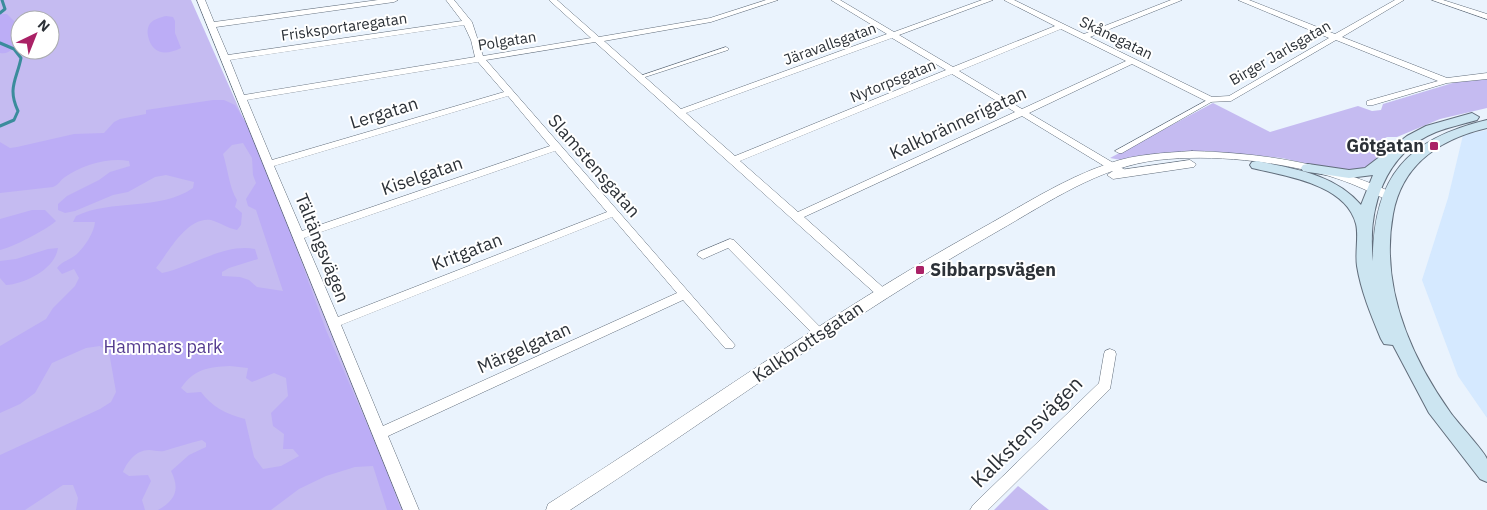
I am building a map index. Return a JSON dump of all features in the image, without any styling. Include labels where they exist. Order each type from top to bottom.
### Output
[{"type":"main road","points":[[1308,168],[1336,173],[1358,174],[1369,172],[1395,151],[1431,129],[1487,114]]},
{"type":"main road","points":[[1379,192],[1406,166],[1434,146],[1460,131],[1487,124]]},
{"type":"main road","points":[[1395,151],[1379,192],[1366,212],[1363,241],[1364,264],[1373,300],[1391,342],[1430,399],[1487,473]]},
{"type":"main road","points":[[1257,164],[1304,176],[1336,190],[1356,206],[1364,227]]},
{"type":"main road","points":[[1379,192],[1383,221],[1381,246],[1384,288],[1394,323],[1430,399]]},
{"type":"street","name":"Tältängsvägen","points":[[201,0],[411,510]]},
{"type":"street","points":[[211,25],[394,0]]},
{"type":"street","name":"Slamstensgatan","points":[[450,0],[468,22],[475,36],[480,59],[684,295],[729,344]]},
{"type":"street","points":[[553,0],[798,216],[882,293]]},
{"type":"street","name":"Polgatan","points":[[241,98],[711,20],[774,0]]},
{"type":"street","points":[[835,0],[1119,170]]},
{"type":"street","name":"Järavallsgatan","points":[[680,112],[990,0]]},
{"type":"street","name":"Skånegatan","points":[[1008,0],[1211,100]]},
{"type":"street","points":[[1084,38],[1178,0]]},
{"type":"street","points":[[1242,0],[1446,81]]},
{"type":"street","name":"Birger Jarlsgatan","points":[[1119,151],[1211,100],[1230,98],[1400,0]]},
{"type":"street","points":[[1436,0],[1487,17]]},
{"type":"street","name":"Frisksportaregatan","points":[[225,58],[468,22]]},
{"type":"street","name":"Nytorpsgatan","points":[[734,160],[1062,26]]},
{"type":"street","points":[[640,77],[726,49]]},
{"type":"street","name":"Kalkbrännerigatan","points":[[798,216],[1133,61]]},
{"type":"street","points":[[1370,103],[1446,81],[1487,76]]},
{"type":"street","name":"Lergatan","points":[[268,164],[510,93]]},
{"type":"street","name":"Kiselgatan","points":[[298,236],[557,147]]},
{"type":"street","name":"Kalkbrottsgatan","points":[[555,510],[882,293],[947,253],[1069,187],[1119,170],[1144,159],[1194,154],[1253,158],[1308,168],[1379,192]]},
{"type":"street","name":"Kalkbrottsgatan","points":[[1119,170],[1179,164],[1257,164],[1309,174],[1379,192]]},
{"type":"street","name":"Kritgatan","points":[[334,323],[614,213]]},
{"type":"street","points":[[703,255],[730,243],[820,334]]},
{"type":"street","name":"Märgelgatan","points":[[380,434],[684,295]]},
{"type":"street","name":"Kalkstensvägen","points":[[978,510],[1104,385],[1110,354]]},
{"type":"shaded area","points":[[1487,130],[1487,418],[1458,376],[1422,280],[1448,198],[1463,135]]},
{"type":"green space","name":"Hammars park","points":[[0,0],[191,0],[271,181],[404,510],[0,510]]},
{"type":"green space","points":[[0,14],[7,14],[10,17],[10,51],[0,53]]},
{"type":"green space","points":[[173,17],[175,21],[175,33],[181,48],[170,52],[160,52],[150,42],[148,27],[158,18]]},
{"type":"green space","points":[[1487,79],[1487,108],[1440,119],[1397,137],[1387,137],[1374,144],[1382,151],[1370,166],[1354,171],[1334,170],[1282,158],[1207,151],[1155,154],[1121,160],[1110,158],[1213,103],[1270,132],[1358,106],[1372,111],[1381,110],[1383,104],[1456,82]]},
{"type":"green space","points":[[213,100],[224,100],[235,105],[257,140],[326,330],[383,461],[401,510],[387,510],[373,466],[355,467],[326,476],[299,489],[271,510],[158,510],[169,502],[175,494],[174,477],[171,471],[189,455],[206,447],[206,443],[202,440],[164,451],[149,450],[140,452],[127,464],[123,472],[129,476],[148,475],[151,481],[142,500],[145,510],[76,510],[78,498],[73,485],[63,485],[25,510],[0,510],[0,455],[100,409],[111,402],[116,392],[109,352],[100,346],[86,348],[52,363],[35,393],[20,404],[0,413],[0,346],[46,319],[53,308],[75,286],[79,278],[74,269],[62,274],[57,268],[77,254],[93,231],[95,222],[73,222],[76,216],[104,208],[166,200],[193,188],[194,182],[166,175],[155,177],[128,192],[113,195],[75,211],[65,213],[58,210],[58,204],[67,196],[99,180],[110,172],[130,166],[129,161],[104,161],[87,166],[63,178],[53,187],[0,193],[0,142],[10,148],[74,134],[104,133],[114,122],[146,114],[146,110]],"holes":[[[243,143],[252,158],[253,175],[256,183],[246,199],[248,206],[256,210],[283,291],[257,287],[249,280],[240,277],[222,276],[222,272],[229,268],[258,259],[255,249],[243,248],[220,252],[162,273],[156,268],[172,245],[186,229],[194,224],[202,220],[211,220],[237,230],[241,225],[242,213],[235,207],[237,200],[230,184],[223,154],[232,145]],[[230,366],[248,368],[246,378],[252,382],[274,373],[286,378],[288,396],[271,413],[273,426],[284,434],[283,449],[293,449],[299,456],[281,466],[263,469],[254,457],[245,419],[220,409],[201,392],[187,393],[181,388],[191,377],[202,370]]]},
{"type":"green space","points":[[32,210],[45,210],[56,221],[29,238],[0,250],[0,219]]},
{"type":"green space","points":[[58,248],[56,256],[38,274],[22,282],[6,285],[0,278],[0,261],[16,259],[48,249]]},
{"type":"green space","points":[[1018,486],[1049,510],[994,510]]},
{"type":"waterway","points":[[0,13],[5,9],[2,0]]},
{"type":"waterway","points":[[0,43],[14,49],[21,58],[13,90],[18,111],[14,120],[0,126]]},
{"type":"place","name":"Götgatan","points":[[1434,146]]},
{"type":"place","name":"Sibbarpsvägen","points":[[920,270]]}]
